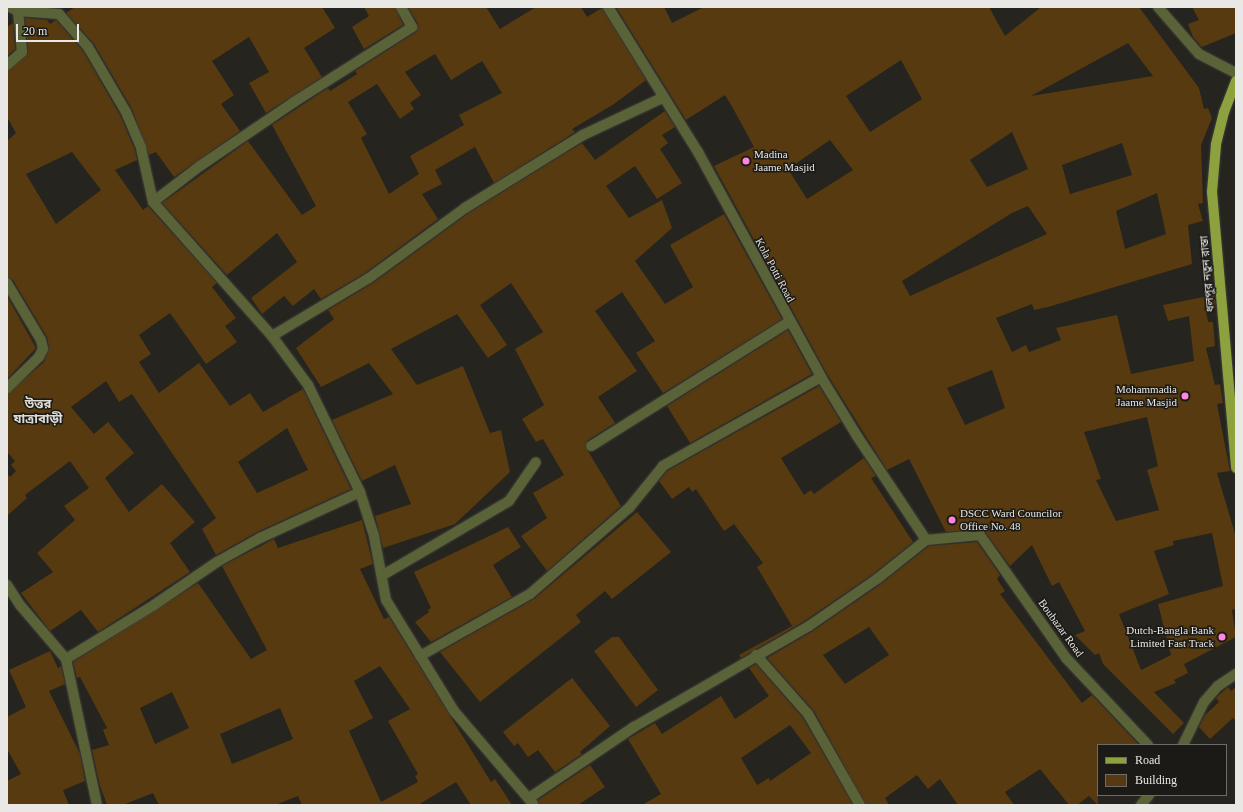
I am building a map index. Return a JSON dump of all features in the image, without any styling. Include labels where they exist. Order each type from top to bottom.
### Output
[{"type":"main road","name":"ধলপুর নতুন রাস্তা","points":[[1236,81],[1224,112],[1216,145],[1212,192],[1236,468]]},
{"type":"street","points":[[154,202],[200,166],[294,102],[412,27],[401,7]]},
{"type":"street","name":"Kola Potti Road","points":[[608,7],[698,152],[789,322],[821,377],[857,436],[926,540]]},
{"type":"street","points":[[1158,7],[1198,54],[1236,73]]},
{"type":"street","points":[[7,65],[22,52],[14,9],[58,14],[88,48],[126,112],[141,148],[154,202],[272,336],[308,385],[360,492],[383,575],[386,600],[454,711],[531,801],[634,727],[815,622],[877,579],[926,540]]},
{"type":"street","points":[[272,336],[369,278],[465,208],[583,135],[664,97]]},
{"type":"street","points":[[7,283],[41,340],[44,349],[39,357],[7,388]]},
{"type":"street","points":[[591,446],[789,322]]},
{"type":"street","points":[[420,656],[530,594],[629,508],[663,466],[821,377]]},
{"type":"street","points":[[383,575],[509,501],[536,462]]},
{"type":"street","points":[[66,659],[154,605],[217,562],[260,538],[360,492]]},
{"type":"street","name":"Boubazar Road","points":[[926,540],[980,536],[1066,658],[1147,744]]},
{"type":"street","points":[[7,585],[20,605],[66,659],[97,805]]},
{"type":"street","points":[[756,655],[808,714],[860,805]]},
{"type":"street","points":[[1183,744],[1204,702],[1218,686],[1236,674]]},
{"type":"street","points":[[1142,805],[1148,796]]},
{"type":"building","points":[[75,7],[322,7],[335,28],[304,48],[322,77],[266,113],[249,83],[269,72],[249,37],[212,61],[234,95],[221,104],[240,131],[174,177],[156,152],[149,155],[132,109],[94,44],[66,13]]},
{"type":"building","points":[[364,7],[395,7],[403,25],[364,49],[352,27],[369,16]]},
{"type":"building","points":[[408,7],[486,7],[500,29],[536,7],[581,7],[587,17],[602,8],[646,80],[614,104],[572,129],[575,132],[494,183],[475,147],[435,170],[442,184],[422,194],[438,219],[365,273],[321,299],[314,289],[293,306],[284,296],[262,314],[251,298],[297,262],[277,233],[227,275],[162,203],[248,141],[302,215],[316,206],[272,125],[328,88],[330,91],[357,74],[355,71],[416,32],[418,24]],"holes":[[[435,54],[451,80],[482,61],[502,93],[459,115],[464,125],[410,156],[419,174],[389,194],[361,138],[367,134],[348,102],[377,84],[400,119],[414,109],[410,103],[421,95],[405,72]]]},
{"type":"building","points":[[616,7],[664,7],[672,23],[704,7],[989,7],[1005,36],[1041,7],[1139,7],[1199,88],[1204,109],[1208,108],[1212,118],[1201,145],[1203,203],[1198,204],[1203,221],[1188,225],[1192,264],[1048,307],[1034,310],[1032,304],[996,318],[1012,352],[1026,345],[1029,352],[1061,340],[1056,328],[1117,315],[1131,374],[1194,361],[1189,316],[1168,321],[1163,305],[1214,295],[1216,308],[1206,311],[1208,322],[1213,322],[1215,346],[1206,348],[1215,385],[1220,384],[1223,403],[1217,404],[1230,471],[1217,473],[1236,537],[1236,609],[1232,610],[1236,637],[1184,664],[1188,673],[1174,680],[1176,683],[1154,692],[1184,723],[1173,734],[1103,664],[1099,653],[1095,655],[1075,635],[1085,631],[1059,582],[1052,586],[1032,545],[1010,566],[983,529],[946,532],[909,459],[887,470],[827,374],[714,166],[754,147],[734,110],[725,95],[686,120]],"holes":[[[1128,43],[1153,76],[1031,96]],[[901,60],[922,99],[870,132],[846,96]],[[1012,132],[1028,169],[987,187],[970,160]],[[830,140],[853,170],[807,199],[788,169]],[[1122,143],[1132,175],[1070,194],[1062,165]],[[1157,193],[1166,234],[1125,249],[1116,211]],[[1028,206],[1047,234],[910,296],[902,281],[1012,213]],[[992,370],[1005,408],[965,425],[947,388]],[[1147,417],[1158,466],[1147,470],[1159,510],[1116,521],[1096,480],[1101,479],[1084,432]],[[1212,533],[1223,586],[1158,604],[1171,655],[1141,670],[1119,614],[1169,594],[1154,551],[1174,545],[1173,541]]]},
{"type":"building","points":[[1192,7],[1236,7],[1236,33],[1202,47],[1193,37],[1188,24],[1199,20]]},
{"type":"building","points":[[25,18],[47,20],[50,24],[56,20],[83,51],[120,115],[135,150],[137,160],[115,170],[143,210],[148,206],[217,283],[212,287],[236,318],[225,326],[237,342],[206,364],[170,313],[139,335],[151,354],[139,362],[159,393],[199,363],[230,406],[250,393],[263,412],[303,389],[351,489],[257,532],[216,555],[202,529],[216,518],[132,394],[119,402],[106,381],[71,407],[94,434],[108,422],[134,453],[105,478],[129,512],[162,484],[195,522],[170,543],[190,572],[98,632],[81,610],[50,631],[21,593],[53,572],[37,553],[75,520],[64,506],[89,488],[70,461],[25,495],[27,498],[7,516],[7,474],[10,477],[16,471],[11,465],[15,461],[7,452],[7,394],[44,362],[49,348],[47,337],[13,280],[7,277],[7,141],[16,133],[7,117],[7,71],[28,54]],"holes":[[[72,152],[101,190],[56,224],[26,174]],[[287,428],[308,470],[257,493],[238,462]]]},
{"type":"building","points":[[13,23],[15,49],[7,56],[7,27]]},
{"type":"building","points":[[665,111],[675,127],[662,135],[668,143],[660,149],[682,183],[657,199],[635,166],[606,186],[629,218],[662,200],[672,228],[635,261],[665,304],[693,287],[670,245],[724,214],[782,319],[663,393],[636,353],[655,341],[622,292],[595,311],[637,371],[598,397],[615,423],[588,440],[585,446],[621,506],[547,571],[521,536],[547,518],[533,493],[564,475],[543,439],[536,442],[522,419],[544,405],[515,349],[543,332],[511,283],[480,305],[507,345],[488,358],[457,314],[391,349],[417,385],[463,366],[490,433],[501,430],[510,472],[455,524],[383,548],[375,516],[411,504],[395,465],[362,481],[332,420],[393,394],[369,363],[321,387],[296,348],[334,319],[328,310],[373,283],[469,213],[582,143],[595,160]]},
{"type":"building","points":[[7,296],[36,348],[7,379]]},
{"type":"building","points":[[788,330],[812,374],[690,443],[667,406]]},
{"type":"building","points":[[819,386],[841,422],[781,458],[804,495],[811,490],[814,494],[864,458],[876,476],[871,478],[913,542],[873,574],[806,620],[741,658],[739,655],[792,626],[757,567],[763,563],[734,524],[724,531],[696,489],[692,492],[689,487],[672,499],[659,481],[667,471]]},
{"type":"building","points":[[637,512],[671,552],[612,599],[605,591],[576,615],[581,622],[480,702],[440,652],[534,599]]},
{"type":"building","points":[[362,520],[373,564],[360,569],[384,619],[389,617],[491,782],[495,779],[512,805],[471,805],[456,782],[418,805],[302,805],[298,796],[275,805],[159,805],[153,793],[123,805],[107,805],[100,786],[92,750],[109,745],[103,730],[107,728],[80,677],[77,678],[73,662],[198,583],[251,659],[267,650],[222,566],[274,539],[278,548]],"holes":[[[380,666],[410,709],[388,721],[418,774],[415,776],[418,782],[381,802],[349,731],[373,718],[354,681]],[[172,692],[189,728],[155,744],[140,708]],[[280,708],[293,739],[232,764],[220,734]]]},
{"type":"building","points":[[508,527],[521,547],[493,565],[512,597],[431,642],[415,622],[429,612],[428,610],[431,608],[414,572]]},
{"type":"building","points":[[977,542],[1000,575],[997,579],[1005,591],[1000,594],[1082,703],[1092,695],[1138,744],[1097,744],[1098,805],[1089,796],[1077,805],[1069,805],[1040,769],[1005,792],[1014,805],[958,805],[940,779],[928,789],[917,775],[885,798],[889,805],[866,805],[814,711],[767,658],[813,631],[881,584],[929,546]],"holes":[[[869,627],[889,655],[845,684],[823,655]]]},
{"type":"building","points":[[612,637],[619,637],[658,690],[636,707],[594,651]]},
{"type":"building","points":[[50,651],[58,668],[61,666],[65,684],[49,691],[80,754],[85,781],[63,790],[69,805],[7,805],[7,781],[21,774],[7,749],[7,717],[26,707],[9,670]]},
{"type":"building","points":[[756,664],[803,718],[853,805],[642,805],[661,794],[628,739],[655,723],[662,734],[721,696],[735,719],[769,696],[749,668]],"holes":[[[790,725],[811,753],[770,781],[769,778],[757,785],[741,758]]]},
{"type":"building","points":[[572,678],[610,726],[580,752],[582,754],[555,772],[538,750],[528,757],[518,743],[514,746],[503,732]]},
{"type":"building","points":[[1228,687],[1231,691],[1236,687],[1236,721],[1233,718],[1210,739],[1199,727],[1205,715],[1219,702],[1216,698]]},
{"type":"building","points":[[590,765],[605,787],[578,805],[540,805],[538,800]]},
{"type":"place","name":"Madina Jaame Masjid","points":[[746,161]]},
{"type":"place","name":"Mohammadia Jaame Masjid","points":[[1185,396]]},
{"type":"place","name":"DSCC Ward Councilor Office No. 48","points":[[952,520]]},
{"type":"place","name":"Dutch-Bangla Bank Limited Fast Track","points":[[1222,637]]},
{"type":"district","name":"উত্তর যাত্রাবাড়ী","points":[[38,412]]}]
